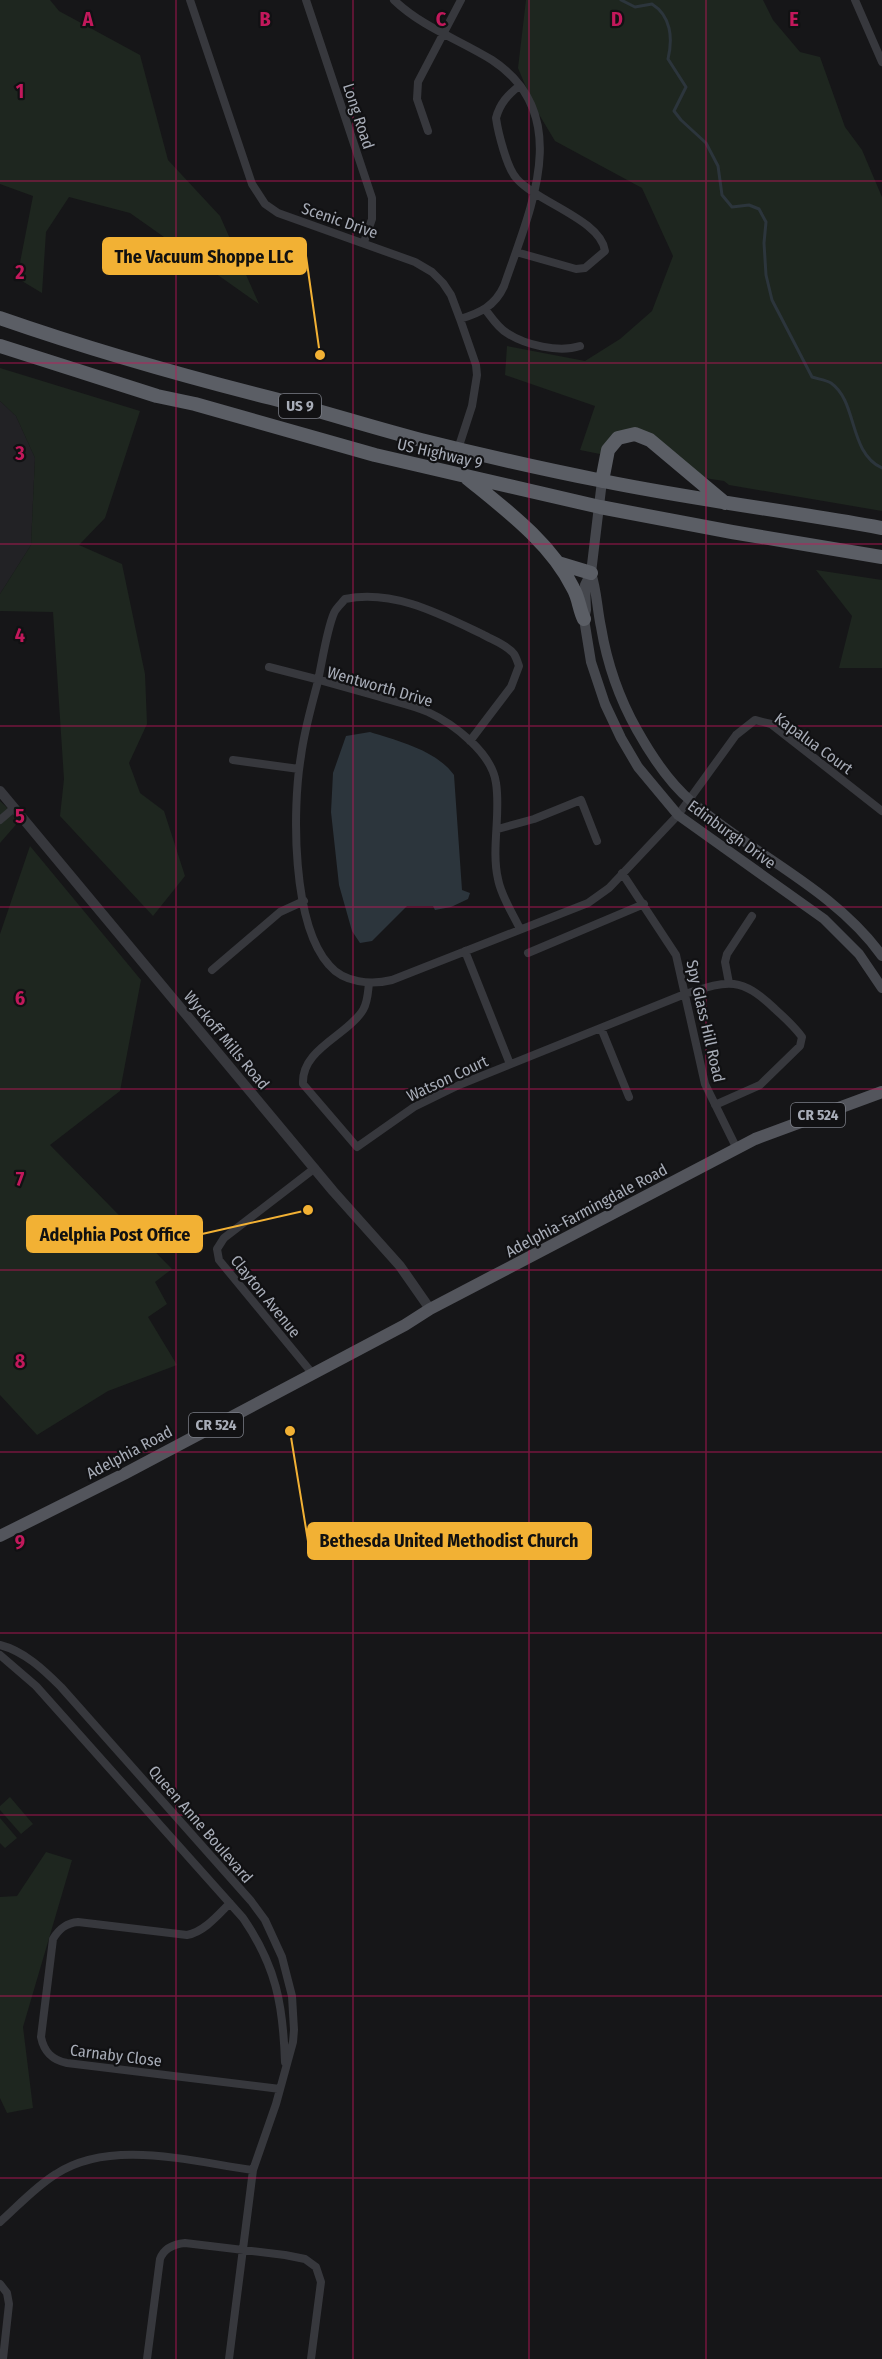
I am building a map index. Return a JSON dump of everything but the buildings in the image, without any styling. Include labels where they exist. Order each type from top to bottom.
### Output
[{"type":"highway","name":"US Highway 9","points":[[0,318],[68,341],[232,389],[458,448],[602,481],[727,504],[819,516],[882,528]]},
{"type":"highway","name":"US Highway 9","points":[[0,346],[157,396],[195,404],[375,455],[600,507],[882,557]]},
{"type":"highway","points":[[602,481],[608,450],[618,438],[635,434],[650,440],[727,504]]},
{"type":"highway","points":[[463,476],[502,506],[558,563],[574,588],[584,619]]},
{"type":"highway","points":[[558,563],[591,573]]},
{"type":"main road","name":"Edinburgh Drive","points":[[602,481],[591,573],[585,585],[584,619],[591,662],[605,704],[638,767],[678,815],[824,919],[859,954],[882,988]]},
{"type":"main road","name":"Edinburgh Drive","points":[[591,573],[596,589],[598,614],[606,654],[620,696],[653,757],[690,801],[738,838],[835,905],[856,924],[882,956]]},
{"type":"main road","name":"Adelphia-Farmingdale Road","points":[[430,1309],[755,1139],[882,1092]]},
{"type":"main road","name":"Adelphia Road","points":[[0,1536],[124,1474],[405,1325],[430,1309]]},
{"type":"street","name":"Scenic Drive","points":[[190,0],[258,196],[278,213],[415,262],[443,282],[451,296],[476,365],[477,383],[458,448]]},
{"type":"street","name":"Long Road","points":[[306,0],[372,198],[372,219],[364,242]]},
{"type":"street","points":[[394,0],[401,7],[498,64],[519,86],[531,105],[539,129],[541,160],[535,193],[501,293],[485,309],[460,319]]},
{"type":"street","points":[[401,7],[408,0]]},
{"type":"street","points":[[428,131],[417,99],[418,82],[461,0]]},
{"type":"street","points":[[855,0],[882,62]]},
{"type":"street","points":[[516,252],[576,269],[585,268],[605,251],[605,246],[595,231],[535,193],[513,174],[496,118],[498,109],[505,98],[519,86]]},
{"type":"street","points":[[485,309],[507,334],[552,349],[562,350],[580,346]]},
{"type":"street","points":[[269,667],[318,679],[334,613],[345,599],[362,596],[384,598],[435,611],[502,645],[515,654],[519,666],[511,687],[470,741]]},
{"type":"street","name":"Wentworth Drive","points":[[520,930],[498,880],[496,780],[486,760],[459,730],[428,712],[318,679],[299,769],[296,810],[298,867],[309,932],[329,966],[347,979],[376,984],[392,980],[465,951],[520,930],[588,903],[609,888],[690,801]]},
{"type":"street","name":"Kapalua Court","points":[[690,801],[736,735],[754,720],[771,724],[882,811]]},
{"type":"street","points":[[233,760],[299,769]]},
{"type":"street","name":"Wyckoff Mills Road","points":[[0,791],[315,1168],[400,1266],[430,1309]]},
{"type":"street","points":[[498,829],[534,819],[581,800],[597,841]]},
{"type":"street","points":[[0,820],[14,808]]},
{"type":"street","name":"Spy Glass Hill Road","points":[[622,873],[676,955],[705,1084],[737,1149]]},
{"type":"street","points":[[212,970],[280,912],[304,901]]},
{"type":"street","points":[[528,953],[644,904]]},
{"type":"street","points":[[715,1105],[760,1085],[800,1046],[802,1037],[758,993],[738,983],[729,984],[725,962],[727,954],[752,916]]},
{"type":"street","points":[[465,951],[510,1064]]},
{"type":"street","name":"Watson Court","points":[[369,982],[365,1008],[357,1019],[313,1057],[302,1072],[303,1084],[357,1147],[414,1107],[459,1085],[685,994],[720,983],[729,984]]},
{"type":"street","points":[[601,1028],[629,1097]]},
{"type":"street","name":"Clayton Avenue","points":[[312,1373],[219,1260],[217,1249],[224,1238],[315,1168]]},
{"type":"street","name":"Queen Anne Boulevard","points":[[0,1645],[21,1654],[61,1687],[251,1901],[265,1920],[282,1958],[292,1996],[293,2042],[253,2170],[229,2359]]},
{"type":"street","name":"Queen Anne Boulevard","points":[[0,1655],[36,1686],[230,1903],[257,1938],[274,1975],[283,2013],[285,2070]]},
{"type":"street","name":"Carnaby Close","points":[[230,1903],[207,1925],[187,1935],[78,1922],[66,1924],[53,1939],[42,2044],[52,2058],[67,2063],[280,2088]]},
{"type":"street","points":[[2,2216],[55,2174],[77,2163],[100,2157],[138,2154],[253,2170]]},
{"type":"street","points":[[147,2359],[156,2280],[162,2255],[179,2244],[305,2259],[316,2267],[321,2282],[311,2359]]},
{"type":"street","points":[[0,2284],[7,2293],[9,2304],[3,2359]]},
{"type":"shaded area","points":[[0,0],[50,0],[59,11],[140,55],[168,160],[220,216],[259,304],[130,213],[69,197],[46,232],[42,293],[17,278],[33,196],[0,184]]},
{"type":"shaded area","points":[[526,0],[763,0],[773,20],[800,52],[820,57],[845,127],[862,150],[882,197],[882,511],[729,485],[724,481],[704,478],[650,433],[610,438],[600,454],[580,450],[595,406],[505,375],[507,346],[585,361],[620,339],[652,311],[673,256],[642,188],[555,141],[534,106],[518,68]]},
{"type":"shaded area","points":[[0,368],[140,411],[105,518],[79,545],[122,564],[145,674],[147,724],[129,763],[140,793],[164,811],[185,876],[153,916],[60,816],[64,779],[53,612],[0,611],[0,594],[31,545],[35,458],[16,416],[0,401]]},
{"type":"shaded area","points":[[0,401],[16,416],[35,458],[31,545],[0,594]]},
{"type":"shaded area","points":[[816,570],[882,580],[882,668],[839,668],[852,616]]},
{"type":"shaded area","points":[[370,732],[427,753],[446,766],[454,775],[462,890],[470,893],[468,899],[451,907],[435,910],[433,906],[407,906],[372,941],[360,943],[352,931],[339,885],[331,812],[333,773],[346,736]]},
{"type":"shaded area","points":[[0,801],[20,820],[0,843]]},
{"type":"shaded area","points":[[30,846],[141,980],[120,1091],[50,1145],[172,1269],[155,1282],[167,1304],[148,1317],[177,1365],[108,1391],[37,1435],[0,1395],[0,934]]},
{"type":"shaded area","points":[[10,1797],[33,1824],[21,1834],[0,1810],[0,1806]]},
{"type":"shaded area","points":[[0,1818],[17,1838],[5,1848],[0,1843]]},
{"type":"shaded area","points":[[46,1852],[72,1860],[23,2027],[33,2108],[7,2113],[0,2098],[0,1897],[17,1896]]},
{"type":"waterway","points":[[621,0],[635,7],[652,4],[667,21],[670,36],[668,59],[686,87],[674,111],[706,143],[718,166],[722,195],[732,207],[749,205],[759,209],[766,222],[764,243],[766,275],[772,300],[812,377],[831,383],[840,391],[863,451],[871,461],[882,468]]},
{"type":"place","name":"The Vacuum Shoppe LLC","points":[[320,355]]},
{"type":"place","name":"Adelphia Post Office","points":[[308,1210]]},
{"type":"place","name":"Bethesda United Methodist Church","points":[[290,1431]]}]
